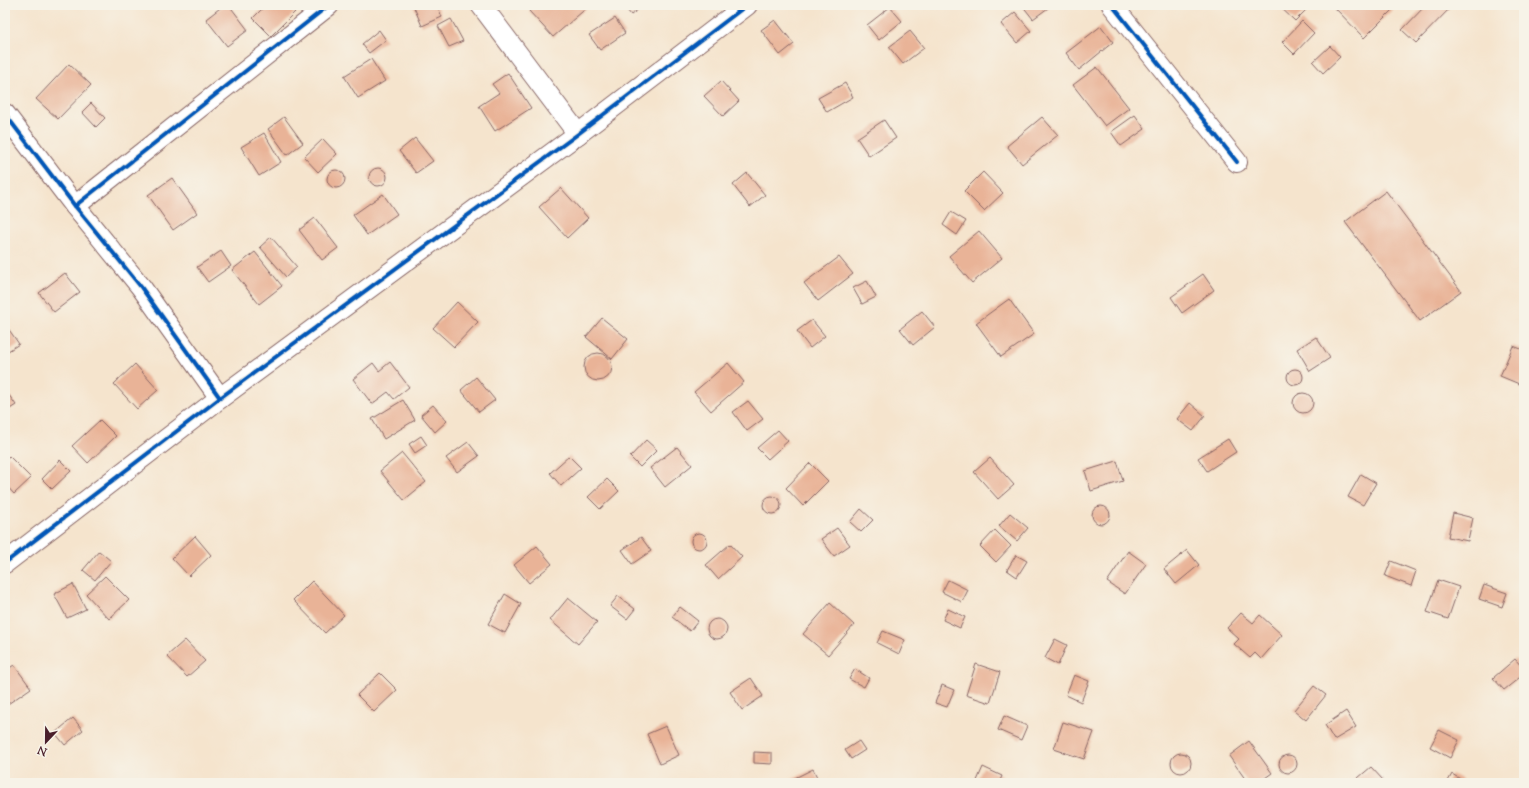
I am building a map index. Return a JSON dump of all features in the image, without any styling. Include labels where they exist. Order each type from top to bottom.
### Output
[{"type":"street","points":[[75,206],[329,5]]},
{"type":"street","points":[[481,5],[578,134]]},
{"type":"street","points":[[5,563],[220,398],[578,134],[747,5]]},
{"type":"street","points":[[1112,5],[1236,162]]},
{"type":"street","points":[[5,114],[75,206],[141,286],[220,398]]},
{"type":"building","points":[[224,5],[229,5],[248,30],[227,46],[206,19]]},
{"type":"building","points":[[266,5],[288,5],[295,12],[271,36],[253,18]]},
{"type":"building","points":[[413,5],[437,5],[442,17],[422,26]]},
{"type":"building","points":[[536,5],[590,5],[553,37],[529,11]]},
{"type":"building","points":[[623,5],[644,5],[631,15]]},
{"type":"building","points":[[1022,5],[1052,5],[1033,19]]},
{"type":"building","points":[[1278,5],[1311,5],[1295,21]]},
{"type":"building","points":[[1337,5],[1397,5],[1364,38],[1334,7]]},
{"type":"building","points":[[1426,5],[1453,5],[1416,43],[1402,30]]},
{"type":"building","points":[[890,7],[902,21],[879,40],[867,25]]},
{"type":"building","points":[[1015,12],[1031,31],[1017,43],[1001,24]]},
{"type":"building","points":[[615,18],[625,33],[600,50],[589,35]]},
{"type":"building","points":[[451,19],[463,41],[449,47],[438,26]]},
{"type":"building","points":[[775,20],[794,44],[780,55],[761,30]]},
{"type":"building","points":[[1302,21],[1314,33],[1294,54],[1282,42]]},
{"type":"building","points":[[1101,26],[1113,42],[1079,70],[1066,53]]},
{"type":"building","points":[[379,30],[386,40],[369,53],[362,44]]},
{"type":"building","points":[[910,31],[924,48],[903,64],[889,47]]},
{"type":"building","points":[[1330,46],[1340,57],[1323,73],[1313,62]]},
{"type":"building","points":[[371,59],[385,81],[358,98],[344,76]]},
{"type":"building","points":[[69,64],[91,85],[58,119],[36,99]]},
{"type":"building","points":[[1097,67],[1129,108],[1105,126],[1073,85]]},
{"type":"building","points":[[508,73],[531,108],[495,131],[479,106],[499,93],[492,84]]},
{"type":"building","points":[[721,81],[739,101],[723,116],[704,96]]},
{"type":"building","points":[[845,83],[853,97],[827,112],[818,98]]},
{"type":"building","points":[[91,103],[105,118],[96,127],[82,112]]},
{"type":"building","points":[[1135,115],[1145,129],[1121,146],[1111,132]]},
{"type":"building","points":[[284,117],[303,143],[287,155],[268,129]]},
{"type":"building","points":[[1042,117],[1058,135],[1022,164],[1007,146]]},
{"type":"building","points":[[884,120],[896,138],[869,156],[857,138]]},
{"type":"building","points":[[264,133],[281,162],[259,176],[241,147]]},
{"type":"building","points":[[415,138],[433,161],[416,173],[399,151]]},
{"type":"building","points":[[323,139],[337,154],[318,172],[304,157]]},
{"type":"building","points":[[378,168],[384,171],[387,177],[384,183],[378,186],[372,183],[369,177],[372,171]]},
{"type":"building","points":[[336,170],[342,173],[345,179],[342,185],[336,188],[330,185],[327,179],[330,173]]},
{"type":"building","points":[[983,172],[1003,193],[984,211],[964,191]]},
{"type":"building","points":[[747,173],[765,195],[750,207],[733,185]]},
{"type":"building","points":[[172,178],[197,213],[173,230],[148,195]]},
{"type":"building","points":[[561,188],[588,218],[567,238],[539,207]]},
{"type":"building","points":[[1386,191],[1461,291],[1420,321],[1345,222]]},
{"type":"building","points":[[383,194],[397,214],[367,235],[353,215]]},
{"type":"building","points":[[951,212],[966,221],[957,235],[943,225]]},
{"type":"building","points":[[315,218],[338,248],[322,260],[299,230]]},
{"type":"building","points":[[979,231],[1002,258],[972,283],[949,256]]},
{"type":"building","points":[[271,237],[297,267],[286,277],[260,247]]},
{"type":"building","points":[[221,251],[231,266],[208,282],[197,267]]},
{"type":"building","points":[[255,252],[282,286],[259,304],[232,270]]},
{"type":"building","points":[[839,257],[853,274],[818,301],[804,283]]},
{"type":"building","points":[[65,273],[80,292],[54,312],[39,293]]},
{"type":"building","points":[[1203,274],[1214,290],[1182,313],[1171,297]]},
{"type":"building","points":[[867,281],[876,297],[862,304],[853,288]]},
{"type":"building","points":[[1009,299],[1034,334],[1001,357],[976,323]]},
{"type":"building","points":[[457,302],[478,322],[454,347],[433,328]]},
{"type":"building","points":[[922,311],[935,327],[913,345],[900,329]]},
{"type":"building","points":[[602,318],[628,339],[612,359],[586,337]]},
{"type":"building","points":[[812,320],[825,336],[810,348],[797,331]]},
{"type":"building","points":[[5,324],[19,344],[5,353]]},
{"type":"building","points":[[1316,337],[1330,358],[1310,371],[1297,349]]},
{"type":"building","points":[[1513,346],[1524,350],[1524,386],[1500,376]]},
{"type":"building","points":[[598,353],[608,357],[612,367],[608,377],[598,381],[588,377],[584,367],[588,357]]},
{"type":"building","points":[[390,362],[409,387],[394,399],[388,392],[372,404],[353,379],[373,363],[379,371]]},
{"type":"building","points":[[728,363],[744,382],[711,411],[694,392]]},
{"type":"building","points":[[135,364],[158,390],[137,409],[114,384]]},
{"type":"building","points":[[1292,369],[1298,369],[1303,374],[1301,383],[1298,385],[1292,385],[1287,380],[1287,374]]},
{"type":"building","points":[[476,377],[495,400],[479,412],[461,390]]},
{"type":"building","points":[[6,391],[16,405],[5,412],[5,392]]},
{"type":"building","points":[[1303,393],[1310,396],[1313,403],[1310,410],[1303,413],[1296,410],[1293,403],[1296,396]]},
{"type":"building","points":[[403,400],[415,420],[384,439],[372,419]]},
{"type":"building","points":[[748,401],[763,419],[747,431],[733,412]]},
{"type":"building","points":[[1190,403],[1205,416],[1193,431],[1177,419]]},
{"type":"building","points":[[433,405],[447,421],[435,432],[421,415]]},
{"type":"building","points":[[100,420],[116,436],[88,463],[72,446]]},
{"type":"building","points":[[778,430],[788,441],[768,459],[757,448]]},
{"type":"building","points":[[421,436],[427,445],[415,453],[409,444]]},
{"type":"building","points":[[1228,439],[1236,452],[1207,471],[1198,458]]},
{"type":"building","points":[[646,440],[657,450],[640,467],[630,457]]},
{"type":"building","points":[[468,442],[479,456],[457,472],[446,458]]},
{"type":"building","points":[[677,447],[692,465],[665,487],[650,468]]},
{"type":"building","points":[[402,453],[426,482],[404,500],[380,471]]},
{"type":"building","points":[[9,456],[31,478],[14,494],[5,484],[5,460]]},
{"type":"building","points":[[569,456],[581,468],[561,486],[550,473]]},
{"type":"building","points":[[990,458],[1014,485],[998,499],[974,472]]},
{"type":"building","points":[[60,460],[71,471],[52,489],[42,479]]},
{"type":"building","points":[[1117,461],[1123,481],[1091,491],[1085,471]]},
{"type":"building","points":[[810,463],[828,481],[803,506],[786,488]]},
{"type":"building","points":[[1361,474],[1376,483],[1363,505],[1348,497]]},
{"type":"building","points":[[607,479],[619,491],[600,509],[588,497]]},
{"type":"building","points":[[772,496],[778,499],[781,505],[778,511],[772,514],[766,511],[763,505],[766,499]]},
{"type":"building","points":[[1101,506],[1107,509],[1110,515],[1107,521],[1101,524],[1095,521],[1092,515],[1095,509]]},
{"type":"building","points":[[861,509],[873,520],[861,532],[850,522]]},
{"type":"building","points":[[1010,513],[1028,528],[1017,541],[999,526]]},
{"type":"building","points":[[1453,513],[1473,518],[1468,541],[1448,537]]},
{"type":"building","points":[[837,528],[850,545],[834,556],[821,539]]},
{"type":"building","points":[[995,530],[1011,546],[996,562],[980,546]]},
{"type":"building","points":[[699,533],[705,535],[707,541],[705,547],[699,549],[693,547],[691,541],[693,535]]},
{"type":"building","points":[[195,536],[211,555],[189,576],[172,558]]},
{"type":"building","points":[[641,537],[651,551],[632,564],[622,550]]},
{"type":"building","points":[[730,544],[742,557],[718,579],[706,565]]},
{"type":"building","points":[[537,546],[552,564],[529,583],[514,565]]},
{"type":"building","points":[[1187,550],[1199,565],[1176,584],[1164,569]]},
{"type":"building","points":[[99,551],[111,561],[95,580],[83,570]]},
{"type":"building","points":[[1128,551],[1146,564],[1125,594],[1107,582]]},
{"type":"building","points":[[1016,555],[1027,561],[1017,577],[1007,570]]},
{"type":"building","points":[[1391,561],[1416,571],[1411,586],[1385,576]]},
{"type":"building","points":[[105,576],[129,600],[109,619],[86,594]]},
{"type":"building","points":[[948,580],[968,590],[962,602],[942,592]]},
{"type":"building","points":[[1438,580],[1459,587],[1448,619],[1427,612]]},
{"type":"building","points":[[312,581],[344,615],[325,633],[293,600]]},
{"type":"building","points":[[73,584],[86,609],[67,618],[54,594]]},
{"type":"building","points":[[1484,585],[1507,593],[1502,607],[1479,599]]},
{"type":"building","points":[[505,594],[521,604],[505,633],[488,624]]},
{"type":"building","points":[[618,596],[635,609],[627,619],[610,606]]},
{"type":"building","points":[[568,598],[597,622],[578,644],[550,620]]},
{"type":"building","points":[[830,603],[854,625],[828,655],[803,634]]},
{"type":"building","points":[[680,607],[698,621],[690,631],[672,617]]},
{"type":"building","points":[[948,609],[965,617],[960,628],[943,620]]},
{"type":"building","points":[[1241,613],[1253,623],[1260,615],[1282,635],[1261,659],[1255,653],[1250,658],[1234,644],[1239,639],[1227,628]]},
{"type":"building","points":[[717,619],[724,622],[727,629],[724,636],[717,639],[710,636],[707,629],[710,622]]},
{"type":"building","points":[[883,631],[905,640],[899,654],[877,643]]},
{"type":"building","points":[[1055,639],[1067,645],[1058,665],[1045,658]]},
{"type":"building","points":[[185,640],[205,661],[187,677],[167,656]]},
{"type":"building","points":[[1515,659],[1524,669],[1524,674],[1504,690],[1493,678]]},
{"type":"building","points":[[976,664],[1000,672],[990,703],[966,695]]},
{"type":"building","points":[[14,665],[31,688],[5,706],[5,671]]},
{"type":"building","points":[[855,669],[869,678],[864,687],[849,679]]},
{"type":"building","points":[[380,673],[397,690],[374,712],[357,695]]},
{"type":"building","points":[[1074,675],[1089,681],[1081,702],[1066,695]]},
{"type":"building","points":[[751,678],[763,696],[742,710],[730,692]]},
{"type":"building","points":[[942,685],[954,690],[947,707],[935,703]]},
{"type":"building","points":[[1314,686],[1326,695],[1306,720],[1294,710]]},
{"type":"building","points":[[1346,711],[1356,727],[1334,740],[1325,725]]},
{"type":"building","points":[[1004,716],[1027,726],[1021,740],[998,730]]},
{"type":"building","points":[[73,718],[83,730],[65,745],[55,733]]},
{"type":"building","points":[[1063,722],[1094,732],[1084,759],[1054,749]]},
{"type":"building","points":[[666,726],[679,755],[660,764],[647,734]]},
{"type":"building","points":[[1439,730],[1459,740],[1450,758],[1430,747]]},
{"type":"building","points":[[859,741],[865,750],[851,759],[845,750]]},
{"type":"building","points":[[1249,741],[1272,773],[1258,783],[1248,783],[1229,756]]},
{"type":"building","points":[[754,752],[772,753],[772,764],[754,763]]},
{"type":"building","points":[[1181,753],[1188,756],[1191,763],[1188,770],[1181,773],[1174,770],[1171,763],[1174,756]]},
{"type":"building","points":[[1288,755],[1294,758],[1297,764],[1294,770],[1288,773],[1282,770],[1279,764],[1282,758]]},
{"type":"building","points":[[983,767],[1002,776],[999,783],[976,783]]},
{"type":"building","points":[[1371,767],[1383,780],[1379,783],[1352,783]]},
{"type":"building","points":[[813,769],[820,783],[787,782]]},
{"type":"building","points":[[1452,774],[1467,783],[1447,783]]},
{"type":"cycle path","points":[[75,206],[329,5]]},
{"type":"cycle path","points":[[5,563],[220,398],[578,134],[747,5]]},
{"type":"cycle path","points":[[1112,5],[1237,162]]},
{"type":"cycle path","points":[[5,114],[75,206],[141,287],[220,398]]}]
